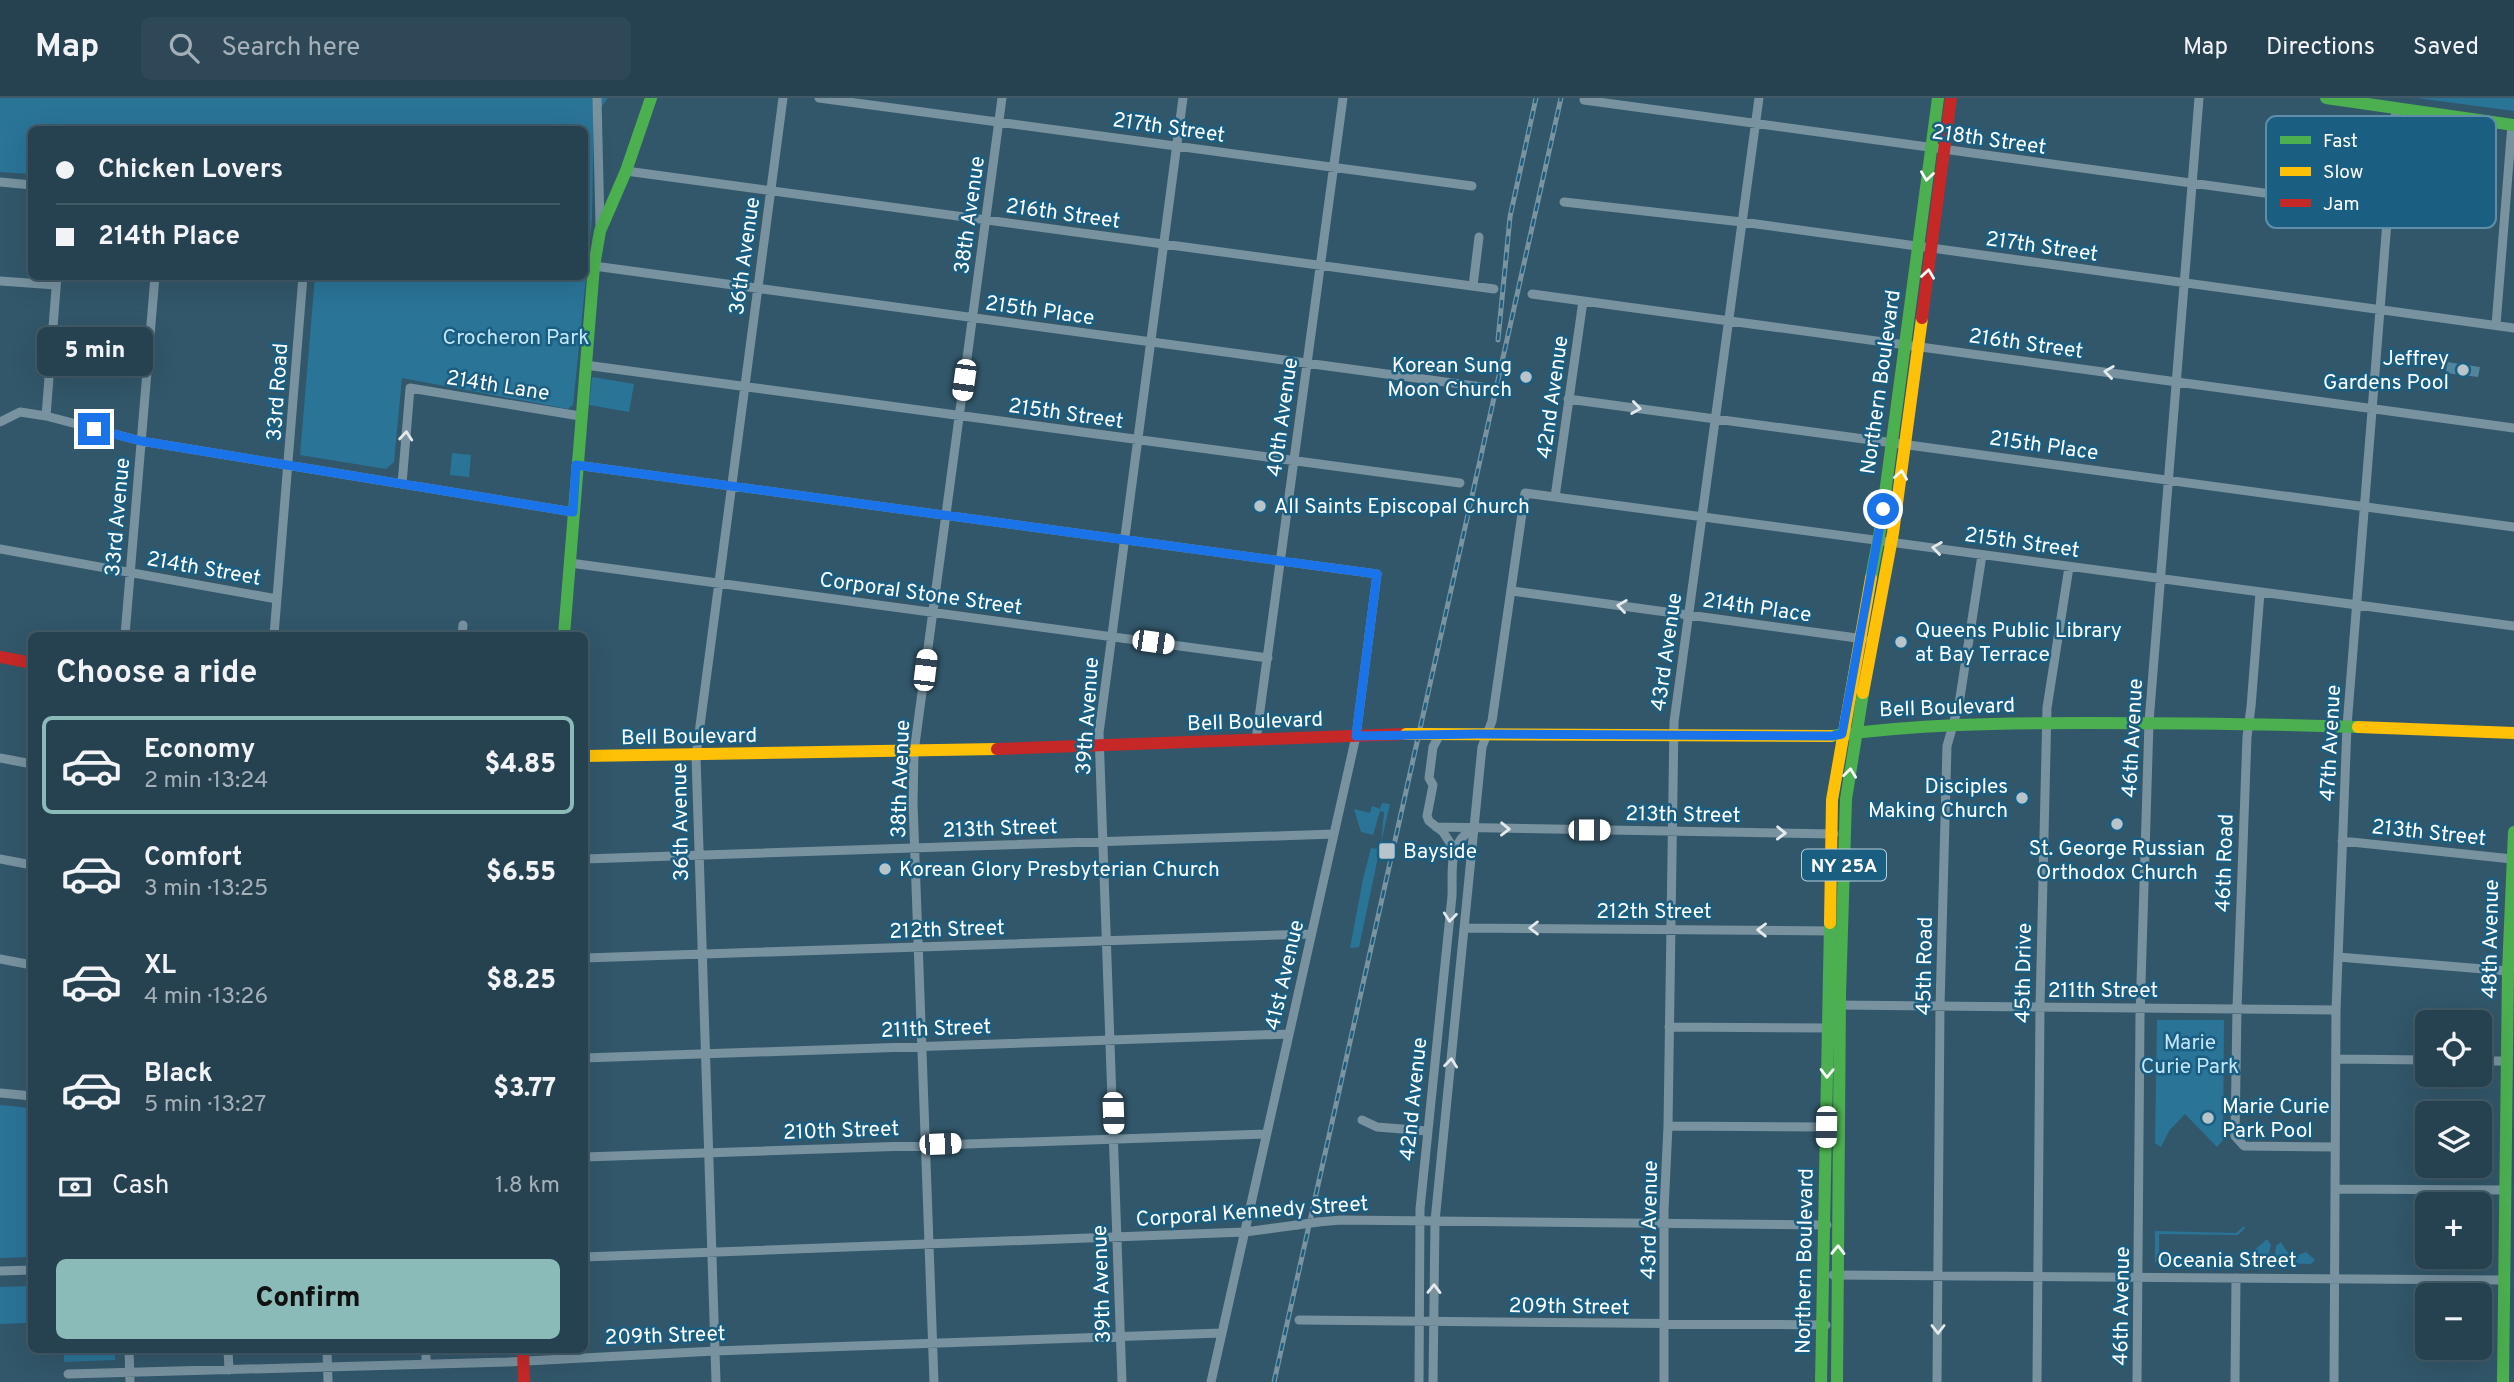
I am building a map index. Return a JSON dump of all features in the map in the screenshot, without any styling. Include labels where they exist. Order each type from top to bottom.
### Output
[{"type":"street","points":[[564,632],[580,416],[594,266],[600,231],[597,98]]},
{"type":"street","points":[[600,231],[626,171],[651,98]]},
{"type":"street","name":"36th Avenue","points":[[716,1382],[696,756],[782,98]]},
{"type":"street","name":"217th Street","points":[[819,98],[1472,186]]},
{"type":"street","name":"38th Avenue","points":[[934,1382],[918,947],[914,752],[1002,98]]},
{"type":"street","name":"39th Avenue","points":[[1122,1382],[1098,746],[1110,636],[1183,98]]},
{"type":"street","name":"40th Avenue","points":[[1256,740],[1343,98]]},
{"type":"street","name":"43rd Avenue","points":[[1664,1382],[1674,737],[1688,615],[1759,98]]},
{"type":"street","name":"Northern Boulevard","points":[[1837,1382],[1838,1225],[1833,1127],[1839,833],[1857,731],[1867,639],[1885,541],[1912,345],[1931,248],[1938,149],[1938,98]]},
{"type":"street","name":"Northern Boulevard","points":[[1912,345],[1918,246],[1951,98]]},
{"type":"street","name":"46th Avenue","points":[[2137,1382],[2140,1007],[2149,722],[2199,98]]},
{"type":"street","points":[[2326,98],[2458,116]]},
{"type":"street","name":"218th Street","points":[[1584,100],[2266,194]]},
{"type":"street","name":"47th Avenue","points":[[2395,116],[2396,107]]},
{"type":"street","points":[[2496,325],[2513,124]]},
{"type":"street","name":"216th Street","points":[[626,171],[1494,289]]},
{"type":"street","points":[[0,182],[28,184]]},
{"type":"street","name":"217th Street","points":[[1564,202],[1742,222],[2514,328]]},
{"type":"street","name":"47th Avenue","points":[[2334,1382],[2336,1010],[2347,726],[2387,228]]},
{"type":"street","points":[[1473,286],[1479,237]]},
{"type":"street","name":"215th Place","points":[[594,266],[1482,387]]},
{"type":"street","name":"33rd Avenue","points":[[125,632],[156,280]]},
{"type":"street","name":"33rd Road","points":[[274,632],[303,280]]},
{"type":"street","points":[[0,281],[57,281],[46,416]]},
{"type":"street","name":"216th Street","points":[[1532,294],[2514,428]]},
{"type":"street","name":"42nd Avenue","points":[[1555,497],[1583,301]]},
{"type":"street","name":"215th Street","points":[[585,365],[1460,483]]},
{"type":"street","name":"214th Lane","points":[[402,484],[410,388],[580,416]]},
{"type":"street","name":"215th Place","points":[[1568,399],[2514,527]]},
{"type":"street","points":[[0,422],[20,412],[46,416],[141,441],[573,512]]},
{"type":"street","points":[[576,465],[1281,559]]},
{"type":"street","name":"215th Street","points":[[1525,493],[2514,626]]},
{"type":"street","name":"42nd Avenue","points":[[1433,1382],[1435,1221],[1482,747],[1492,721],[1525,493]]},
{"type":"street","name":"214th Street","points":[[0,549],[277,599]]},
{"type":"street","name":"45th Road","points":[[1937,1382],[1940,1006],[1947,746],[1959,704],[1982,555]]},
{"type":"street","name":"41st Avenue","points":[[1211,1382],[1356,736],[1377,574],[1281,559]]},
{"type":"street","name":"Corporal Stone Street","points":[[569,563],[1268,658]]},
{"type":"street","name":"45th Drive","points":[[2036,1382],[2046,723],[2069,567]]},
{"type":"street","name":"214th Place","points":[[1512,591],[1867,639]]},
{"type":"street","name":"46th Road","points":[[2260,592],[2249,723],[2237,1013],[2235,1136],[2244,1146],[2334,1147]]},
{"type":"street","name":"Northern Boulevard","points":[[1839,833],[1832,800],[1842,734],[1867,639]]},
{"type":"street","points":[[0,657],[28,662]]},
{"type":"street","name":"Bell Boulevard","points":[[588,756],[914,752],[1406,734],[1832,736],[1886,727],[2046,723],[2249,723],[2514,733]]},
{"type":"street","points":[[1440,734],[1433,747],[1429,779],[1433,785],[1427,816],[1443,832],[1454,849],[1464,834],[1474,828]]},
{"type":"street","points":[[0,758],[28,763]]},
{"type":"street","name":"213th Street","points":[[1436,827],[1839,833]]},
{"type":"street","name":"213th Street","points":[[588,859],[1334,834]]},
{"type":"street","name":"48th Avenue","points":[[2503,1382],[2508,1360],[2503,1280],[2509,1258],[2506,1190],[2510,1154],[2508,1061],[2511,1040],[2508,971],[2512,940],[2514,838]]},
{"type":"street","name":"213th Street","points":[[2342,841],[2512,859]]},
{"type":"street","name":"42nd Avenue","points":[[1419,1382],[1420,1221],[1452,896],[1454,849]]},
{"type":"street","points":[[0,859],[28,864]]},
{"type":"street","name":"212th Street","points":[[1465,928],[1836,931]]},
{"type":"street","name":"212th Street","points":[[588,958],[1311,934]]},
{"type":"street","points":[[2338,957],[2508,971]]},
{"type":"street","points":[[0,959],[28,964]]},
{"type":"street","points":[[1440,1003],[1457,1004]]},
{"type":"street","name":"211th Street","points":[[1834,1005],[2140,1007],[2237,1013],[2336,1010]]},
{"type":"street","points":[[1670,1027],[1834,1028]]},
{"type":"street","name":"211th Street","points":[[588,1058],[1289,1034]]},
{"type":"street","points":[[2337,1059],[2415,1060]]},
{"type":"street","points":[[2492,1061],[2508,1061]]},
{"type":"street","points":[[0,1093],[28,1096]]},
{"type":"street","points":[[1362,1120],[1377,1128],[1427,1131]]},
{"type":"street","points":[[1668,1126],[1833,1127]]},
{"type":"street","name":"Northern Boulevard","points":[[1821,1382],[1824,1225],[1833,1127]]},
{"type":"street","name":"210th Street","points":[[588,1157],[1266,1134]]},
{"type":"street","points":[[2335,1188],[2506,1190]]},
{"type":"street","name":"Corporal Kennedy Street","points":[[588,1257],[1245,1232],[1318,1222],[1838,1225]]},
{"type":"street","points":[[0,1271],[28,1270]]},
{"type":"street","name":"Oceania Street","points":[[1823,1275],[2503,1280]]},
{"type":"street","points":[[2235,1382],[2236,1278]]},
{"type":"street","name":"209th Street","points":[[1300,1320],[1837,1325]]},
{"type":"street","name":"209th Street","points":[[588,1353],[1222,1333]]},
{"type":"street","points":[[129,1353],[130,1382]]},
{"type":"street","points":[[228,1353],[229,1370]]},
{"type":"street","points":[[327,1353],[328,1382]]},
{"type":"street","points":[[426,1353],[426,1364]]},
{"type":"street","name":"209th Street","points":[[68,1374],[426,1364],[523,1354],[587,1353]]},
{"type":"street","points":[[523,1354],[524,1382]]},
{"type":"green space","name":"Crocheron Park","points":[[0,98],[608,98],[594,117],[592,219],[588,258],[588,126],[28,126],[28,174],[0,172]]},
{"type":"green space","points":[[2417,98],[2514,98],[2514,111]]},
{"type":"green space","name":"Crocheron Park","points":[[315,280],[586,280],[573,405],[568,409],[402,378],[394,462],[386,469],[300,455]]},
{"type":"green space","points":[[592,377],[634,384],[629,412],[589,405]]},
{"type":"green space","points":[[452,453],[471,455],[469,477],[450,475]]},
{"type":"green space","points":[[1382,803],[1390,804],[1381,843],[1384,812],[1380,811],[1373,835],[1361,832],[1354,809],[1370,813],[1372,806],[1380,809]]},
{"type":"green space","points":[[1371,848],[1378,849],[1377,862],[1359,947],[1350,948],[1363,879]]},
{"type":"green space","name":"Marie Curie Park","points":[[2157,1020],[2224,1020],[2223,1140],[2217,1147],[2185,1114],[2169,1131],[2161,1147],[2155,1143]]},
{"type":"green space","points":[[0,1105],[28,1108],[28,1257],[0,1258]]},
{"type":"green space","points":[[2244,1226],[2238,1235],[2159,1234],[2159,1257],[2199,1257],[2199,1263],[2155,1262],[2155,1231],[2236,1233]]},
{"type":"green space","points":[[2267,1239],[2271,1245],[2266,1263],[2245,1263],[2245,1258]]},
{"type":"green space","points":[[2281,1242],[2291,1258],[2306,1252],[2315,1260],[2311,1264],[2274,1263],[2276,1246]]},
{"type":"green space","points":[[28,1286],[26,1323],[0,1324],[0,1287]]},
{"type":"green space","points":[[64,1353],[115,1353],[115,1360],[64,1362]]},
{"type":"shaded area","name":"Jeffrey Gardens Pool","points":[[2447,362],[2480,367],[2478,377],[2446,373]]},
{"type":"railway","points":[[1498,340],[1510,217],[1536,98]]},
{"type":"railway","points":[[1274,1382],[1561,98]]},
{"type":"traffic: fast","points":[[564,632],[594,266],[600,231],[626,171],[651,98]]},
{"type":"traffic: fast","points":[[1871,578],[1880,531],[1938,98]]},
{"type":"traffic: fast","points":[[2326,98],[2451,116]]},
{"type":"traffic: fast","points":[[2496,122],[2514,125]]},
{"type":"traffic: fast","points":[[1837,1382],[1840,996],[1846,799],[1863,693]]},
{"type":"traffic: fast","points":[[1831,736],[1926,727],[2022,723],[2358,727]]},
{"type":"traffic: fast","points":[[2503,1382],[2508,971],[2514,832]]},
{"type":"traffic: fast","points":[[1821,1382],[1830,923]]},
{"type":"traffic: slow","points":[[1863,693],[1893,533],[1922,318]]},
{"type":"traffic: slow","points":[[1830,923],[1832,800],[1871,578]]},
{"type":"traffic: slow","points":[[2358,727],[2514,733]]},
{"type":"traffic: slow","points":[[1406,734],[1425,734]]},
{"type":"traffic: slow","points":[[1425,734],[1831,736]]},
{"type":"traffic: slow","points":[[588,756],[997,749]]},
{"type":"traffic: jam","points":[[1922,318],[1951,98]]},
{"type":"traffic: jam","points":[[0,657],[28,662]]},
{"type":"traffic: jam","points":[[997,749],[1406,734]]},
{"type":"traffic: jam","points":[[523,1353],[524,1382]]},
{"type":"place","name":"Jeffrey Gardens Pool","points":[[2463,370]]},
{"type":"place","name":"Korean Sung Moon Church","points":[[1526,377]]},
{"type":"place","name":"All Saints Episcopal Church","points":[[1260,506]]},
{"type":"place","name":"Queens Public Library at Bay Terrace","points":[[1901,642]]},
{"type":"place","name":"Disciples Making Church","points":[[2022,798]]},
{"type":"place","name":"St. George Russian Orthodox Church","points":[[2117,824]]},
{"type":"place","name":"Bayside","points":[[1387,851]]},
{"type":"place","name":"Korean Glory Presbyterian Church","points":[[885,869]]},
{"type":"place","name":"Marie Curie Park Pool","points":[[2208,1118]]},
{"type":"route","points":[[94,429],[141,441],[573,512],[576,465],[1377,574],[1356,736],[1478,734],[1674,737],[1842,734],[1883,509]]}]
